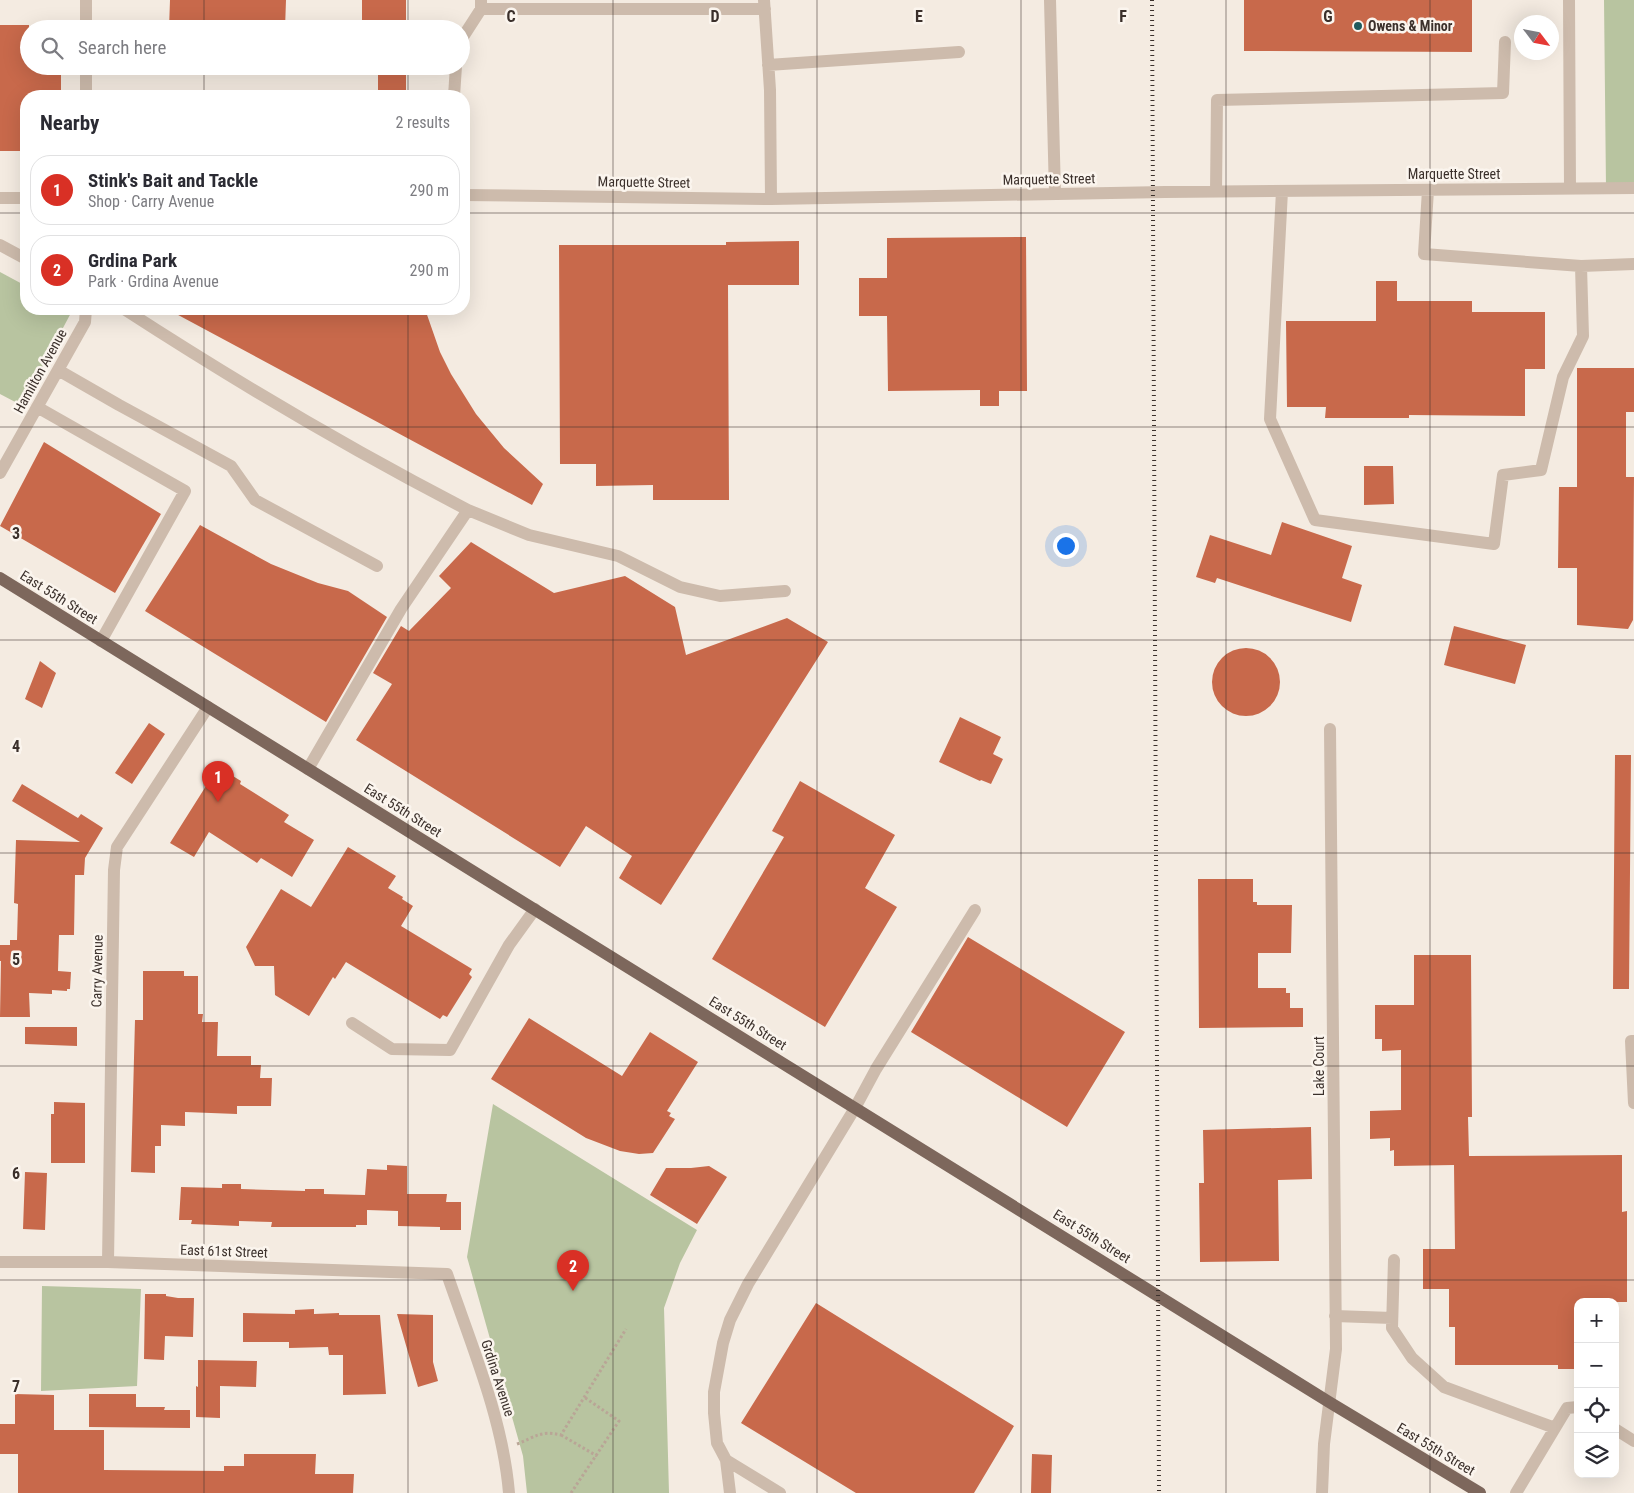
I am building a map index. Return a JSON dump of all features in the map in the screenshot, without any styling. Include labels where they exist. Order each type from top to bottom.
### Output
[{"type":"main road","name":"East 55th Street","points":[[0,578],[1480,1493]]},
{"type":"street","points":[[86,0],[86,20]]},
{"type":"street","points":[[1050,0],[1055,194]]},
{"type":"street","points":[[1569,0],[1570,188]]},
{"type":"street","points":[[470,24],[481,4],[764,4],[768,65],[771,199]]},
{"type":"street","points":[[1216,191],[1217,100],[1503,93],[1505,42]]},
{"type":"street","points":[[768,65],[959,52]]},
{"type":"street","points":[[86,75],[86,90]]},
{"type":"street","points":[[454,90],[455,75]]},
{"type":"street","name":"Marquette Street","points":[[470,195],[771,199],[1216,191],[1634,188]]},
{"type":"street","points":[[1428,190],[1424,254],[1581,266],[1634,264]]},
{"type":"street","points":[[1282,191],[1270,419],[1315,520],[1494,544],[1503,475],[1541,470],[1563,377],[1583,336],[1581,266]]},
{"type":"street","points":[[0,198],[20,198]]},
{"type":"street","points":[[0,245],[20,256]]},
{"type":"street","name":"Hamilton Avenue","points":[[0,473],[85,322],[86,315]]},
{"type":"street","points":[[133,315],[191,352],[394,472],[468,510],[529,535],[618,556],[680,587],[720,596],[785,591]]},
{"type":"street","points":[[58,370],[231,466],[255,500],[377,566]]},
{"type":"street","points":[[37,407],[185,492],[102,641]]},
{"type":"street","points":[[308,769],[401,609],[468,510]]},
{"type":"street","name":"Carry Avenue","points":[[108,1262],[114,870],[117,847],[208,707]]},
{"type":"street","name":"Lake Court","points":[[1322,1493],[1324,1444],[1336,1349],[1330,729]]},
{"type":"street","points":[[352,1023],[392,1049],[450,1050],[509,945],[535,909]]},
{"type":"street","points":[[730,1493],[726,1460],[717,1443],[714,1402],[721,1349],[732,1314],[748,1284],[855,1108],[876,1069],[975,910]]},
{"type":"street","points":[[1633,1038],[1634,1103]]},
{"type":"street","points":[[1394,1260],[1392,1328],[1412,1358],[1444,1387],[1555,1428]]},
{"type":"street","name":"East 61st Street","points":[[0,1262],[108,1262],[447,1274]]},
{"type":"street","name":"Grdina Avenue","points":[[447,1274],[498,1426],[507,1468],[509,1493]]},
{"type":"street","points":[[1336,1316],[1392,1318]]},
{"type":"street","points":[[1516,1493],[1567,1408],[1574,1407]]},
{"type":"street","points":[[1619,1432],[1634,1442]]},
{"type":"street","points":[[726,1460],[780,1493]]},
{"type":"path","points":[[561,1435],[626,1329]]},
{"type":"path","points":[[571,1493],[619,1421],[584,1397]]},
{"type":"path","points":[[517,1444],[541,1433],[549,1432],[561,1435],[597,1456]]},
{"type":"green space","points":[[1604,0],[1634,0],[1634,188],[1606,188]]},
{"type":"green space","points":[[0,272],[20,283],[20,315],[70,315],[23,403],[19,404],[0,394]]},
{"type":"green space","points":[[493,1104],[697,1230],[680,1263],[664,1308],[669,1493],[527,1493],[523,1456],[467,1257]]},
{"type":"green space","points":[[42,1286],[141,1289],[137,1386],[41,1391]]},
{"type":"building","points":[[170,0],[286,0],[285,20],[169,20]]},
{"type":"building","points":[[362,0],[406,0],[406,20],[362,20]]},
{"type":"building","name":"Owens & Minor","points":[[1244,0],[1472,0],[1472,52],[1244,51]]},
{"type":"building","points":[[0,25],[20,25],[20,75],[61,75],[61,90],[20,90],[20,151],[0,151]]},
{"type":"building","points":[[378,75],[406,75],[406,90],[378,90]]},
{"type":"building","points":[[1026,237],[1027,391],[999,391],[999,406],[980,406],[980,390],[888,391],[887,316],[859,316],[859,278],[887,278],[887,238]]},
{"type":"building","points":[[799,241],[799,285],[728,285],[729,500],[653,500],[653,485],[596,486],[596,464],[560,464],[559,245],[726,245],[726,242]]},
{"type":"building","points":[[1376,281],[1397,281],[1397,301],[1472,301],[1472,312],[1545,312],[1545,369],[1525,369],[1525,416],[1409,415],[1409,418],[1325,418],[1326,407],[1287,407],[1286,321],[1376,321]]},
{"type":"building","points":[[178,315],[427,315],[440,352],[451,374],[476,414],[504,448],[543,484],[532,505]]},
{"type":"building","points":[[1577,368],[1634,368],[1634,412],[1626,412],[1626,477],[1634,477],[1633,620],[1628,629],[1577,625],[1577,568],[1558,568],[1559,487],[1577,487]]},
{"type":"building","points":[[44,442],[161,514],[115,593],[0,526]]},
{"type":"building","points":[[1364,466],[1393,466],[1394,504],[1364,505]]},
{"type":"building","points":[[1282,522],[1352,546],[1342,578],[1362,585],[1351,622],[1217,578],[1215,583],[1196,577],[1210,535],[1271,555]]},
{"type":"building","points":[[200,525],[271,564],[318,583],[348,591],[387,617],[326,722],[145,611]]},
{"type":"building","points":[[471,542],[554,593],[625,576],[675,607],[686,655],[787,618],[828,642],[661,905],[619,878],[632,856],[586,826],[560,867],[356,740],[392,684],[373,673],[401,626],[409,631],[451,588],[439,576]]},
{"type":"building","points":[[1454,626],[1526,645],[1515,684],[1444,665]]},
{"type":"building","points":[[1246,648],[1259,651],[1270,658],[1277,669],[1280,682],[1277,695],[1270,706],[1259,713],[1246,716],[1233,713],[1222,706],[1215,695],[1212,682],[1215,669],[1222,658],[1233,651]]},
{"type":"building","points":[[40,661],[56,673],[42,708],[25,699]]},
{"type":"building","points":[[960,717],[1001,737],[993,754],[1003,759],[991,784],[980,781],[939,762]]},
{"type":"building","points":[[149,723],[165,734],[132,784],[115,773]]},
{"type":"building","points":[[1615,755],[1631,755],[1629,989],[1613,989]]},
{"type":"building","points":[[218,767],[241,781],[240,784],[289,815],[284,822],[314,840],[292,877],[261,858],[257,863],[209,832],[194,857],[170,843]]},
{"type":"building","points":[[800,781],[895,835],[865,888],[897,907],[825,1027],[712,959],[784,837],[772,831]]},
{"type":"building","points":[[22,784],[78,818],[81,814],[103,828],[85,858],[84,875],[75,875],[74,935],[59,935],[58,971],[71,972],[70,989],[67,989],[67,991],[52,990],[52,994],[29,993],[30,1017],[0,1017],[0,945],[10,945],[10,940],[17,940],[18,904],[14,903],[16,840],[80,842],[12,801]]},
{"type":"building","points":[[348,847],[396,876],[388,888],[413,906],[401,926],[472,969],[469,974],[472,977],[447,1017],[443,1015],[440,1019],[346,962],[335,979],[333,977],[309,1016],[275,995],[274,966],[255,966],[246,947],[281,889],[311,907]]},
{"type":"building","points":[[1198,879],[1253,879],[1253,902],[1257,902],[1257,905],[1292,905],[1291,953],[1258,953],[1258,988],[1286,988],[1286,993],[1290,993],[1290,1008],[1303,1008],[1303,1027],[1199,1028]]},
{"type":"building","points":[[968,937],[1125,1032],[1067,1127],[911,1032]]},
{"type":"building","points":[[1414,955],[1471,955],[1472,1117],[1468,1117],[1469,1156],[1622,1155],[1622,1212],[1627,1211],[1627,1302],[1619,1302],[1619,1298],[1574,1298],[1574,1369],[1558,1369],[1558,1365],[1455,1365],[1455,1327],[1449,1327],[1449,1289],[1423,1289],[1423,1249],[1455,1249],[1454,1165],[1394,1166],[1394,1150],[1390,1151],[1390,1138],[1370,1139],[1370,1111],[1401,1110],[1401,1050],[1382,1051],[1382,1039],[1375,1039],[1375,1005],[1414,1005]]},
{"type":"building","points":[[143,971],[184,971],[184,976],[198,976],[198,1014],[203,1014],[202,1022],[218,1022],[217,1056],[251,1056],[251,1065],[261,1065],[260,1078],[272,1078],[271,1106],[237,1106],[237,1114],[185,1112],[185,1126],[161,1125],[161,1146],[155,1146],[155,1173],[131,1172],[135,1020],[143,1020]]},
{"type":"building","points":[[529,1018],[622,1076],[650,1032],[698,1062],[667,1111],[671,1113],[669,1116],[675,1119],[653,1153],[639,1154],[620,1151],[586,1138],[491,1079]]},
{"type":"building","points":[[25,1027],[77,1027],[77,1046],[25,1044]]},
{"type":"building","points":[[54,1102],[85,1103],[85,1163],[51,1163],[51,1114],[54,1114]]},
{"type":"building","points":[[1311,1127],[1312,1179],[1278,1180],[1279,1261],[1200,1262],[1199,1183],[1204,1183],[1203,1130]]},
{"type":"building","points":[[387,1165],[407,1166],[407,1194],[447,1194],[446,1202],[461,1202],[461,1230],[440,1230],[440,1227],[398,1226],[398,1211],[367,1210],[367,1225],[356,1225],[356,1227],[271,1227],[272,1222],[239,1221],[239,1226],[191,1224],[192,1220],[179,1220],[181,1187],[222,1188],[222,1184],[241,1184],[241,1189],[305,1191],[305,1189],[324,1189],[324,1194],[365,1195],[367,1169],[387,1170]]},
{"type":"building","points":[[709,1166],[727,1177],[697,1224],[650,1195],[666,1168]]},
{"type":"building","points":[[25,1172],[47,1173],[45,1230],[23,1229]]},
{"type":"building","points":[[145,1294],[166,1294],[166,1296],[178,1298],[194,1298],[193,1337],[165,1336],[164,1360],[144,1359]]},
{"type":"building","points":[[816,1303],[1014,1426],[974,1493],[856,1493],[741,1423]]},
{"type":"building","points":[[314,1309],[314,1314],[380,1315],[386,1394],[343,1395],[343,1355],[329,1355],[328,1347],[289,1348],[289,1342],[243,1342],[243,1313],[295,1314],[295,1310]]},
{"type":"building","points":[[397,1314],[433,1315],[433,1362],[438,1381],[418,1387]]},
{"type":"building","points":[[198,1360],[257,1361],[256,1387],[220,1386],[220,1418],[196,1417]]},
{"type":"building","points":[[15,1394],[54,1395],[54,1430],[104,1430],[104,1470],[224,1471],[224,1466],[244,1466],[244,1454],[316,1454],[315,1474],[354,1474],[353,1493],[18,1493],[18,1454],[0,1454],[0,1424],[15,1424]]},
{"type":"building","points":[[89,1394],[136,1394],[136,1407],[165,1407],[164,1410],[190,1410],[190,1428],[89,1427]]},
{"type":"building","points":[[1032,1454],[1052,1455],[1051,1493],[1031,1493]]},
{"type":"railway","points":[[1152,0],[1159,1493]]},
{"type":"place","name":"Owens & Minor","points":[[1358,26]]},
{"type":"place","name":"Stink's Bait and Tackle","points":[[218,802]]},
{"type":"place","name":"Grdina Park","points":[[573,1291]]}]
